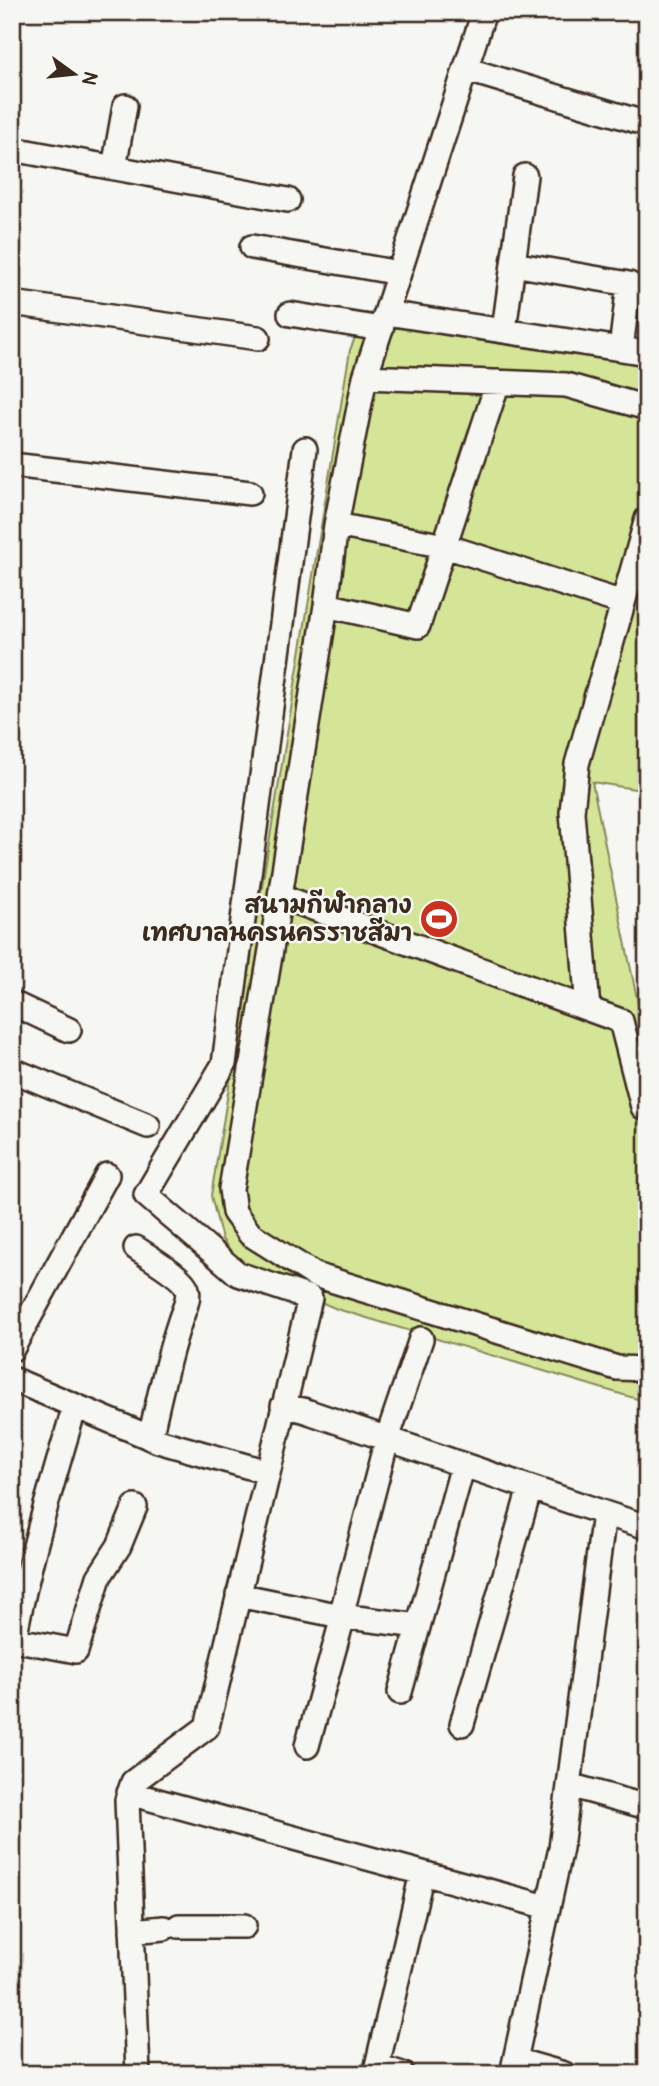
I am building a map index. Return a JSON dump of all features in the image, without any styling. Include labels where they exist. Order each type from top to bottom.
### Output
[{"type":"street","points":[[484,12],[365,377],[336,525],[280,896],[231,1189],[234,1212],[250,1234],[315,1275],[617,1368],[647,1369]]},
{"type":"street","points":[[465,69],[647,124]]},
{"type":"street","points":[[114,168],[125,106]]},
{"type":"street","points":[[12,149],[288,200]]},
{"type":"street","points":[[504,330],[525,176]]},
{"type":"street","points":[[252,247],[399,273]]},
{"type":"street","points":[[513,264],[629,284],[621,349]]},
{"type":"street","points":[[12,303],[258,338]]},
{"type":"street","points":[[290,314],[504,330],[647,353]]},
{"type":"street","points":[[365,377],[566,385],[647,408]]},
{"type":"street","points":[[326,605],[418,626],[498,382]]},
{"type":"street","points":[[138,2074],[127,1800],[133,1782],[207,1727],[310,1298],[238,1274],[146,1195],[224,1064],[305,449]]},
{"type":"street","points":[[12,465],[250,493]]},
{"type":"street","points":[[588,1009],[572,812],[577,764],[647,519]]},
{"type":"street","points":[[336,525],[445,546],[623,603]]},
{"type":"street","points":[[280,896],[621,1021],[643,1107],[647,1108]]},
{"type":"street","points":[[12,1003],[69,1030]]},
{"type":"street","points":[[12,1070],[148,1125]]},
{"type":"street","points":[[12,1349],[107,1175]]},
{"type":"street","points":[[136,1248],[174,1275],[188,1291],[186,1306],[171,1347],[150,1438]]},
{"type":"street","points":[[307,1746],[387,1439],[421,1339]]},
{"type":"street","points":[[12,1379],[150,1438],[267,1472]]},
{"type":"street","points":[[75,1406],[45,1507],[13,1639],[76,1651],[99,1577],[119,1546],[135,1507]]},
{"type":"street","points":[[283,1406],[303,1410],[647,1527]]},
{"type":"street","points":[[400,1692],[463,1465]]},
{"type":"street","points":[[462,1724],[530,1488]]},
{"type":"street","points":[[564,2074],[513,2067],[561,1848],[604,1514]]},
{"type":"street","points":[[237,1595],[342,1616],[418,1626]]},
{"type":"street","points":[[569,1785],[647,1807]]},
{"type":"street","points":[[129,1793],[547,1908]]},
{"type":"street","points":[[402,2074],[377,2066],[422,1873]]},
{"type":"street","points":[[132,1931],[172,1927],[244,1926]]},
{"type":"green space","name":"สนามกีฬากลาง เทศบาลนครนครราชสีมา","points":[[365,313],[559,339],[647,360],[647,791],[592,782],[647,1047],[647,1402],[337,1309],[242,1268],[222,1239],[211,1196],[350,350]]},
{"type":"place","name":"สนามกีฬากลาง เทศบาลนครนครราชสีมา","points":[[439,919]]}]
